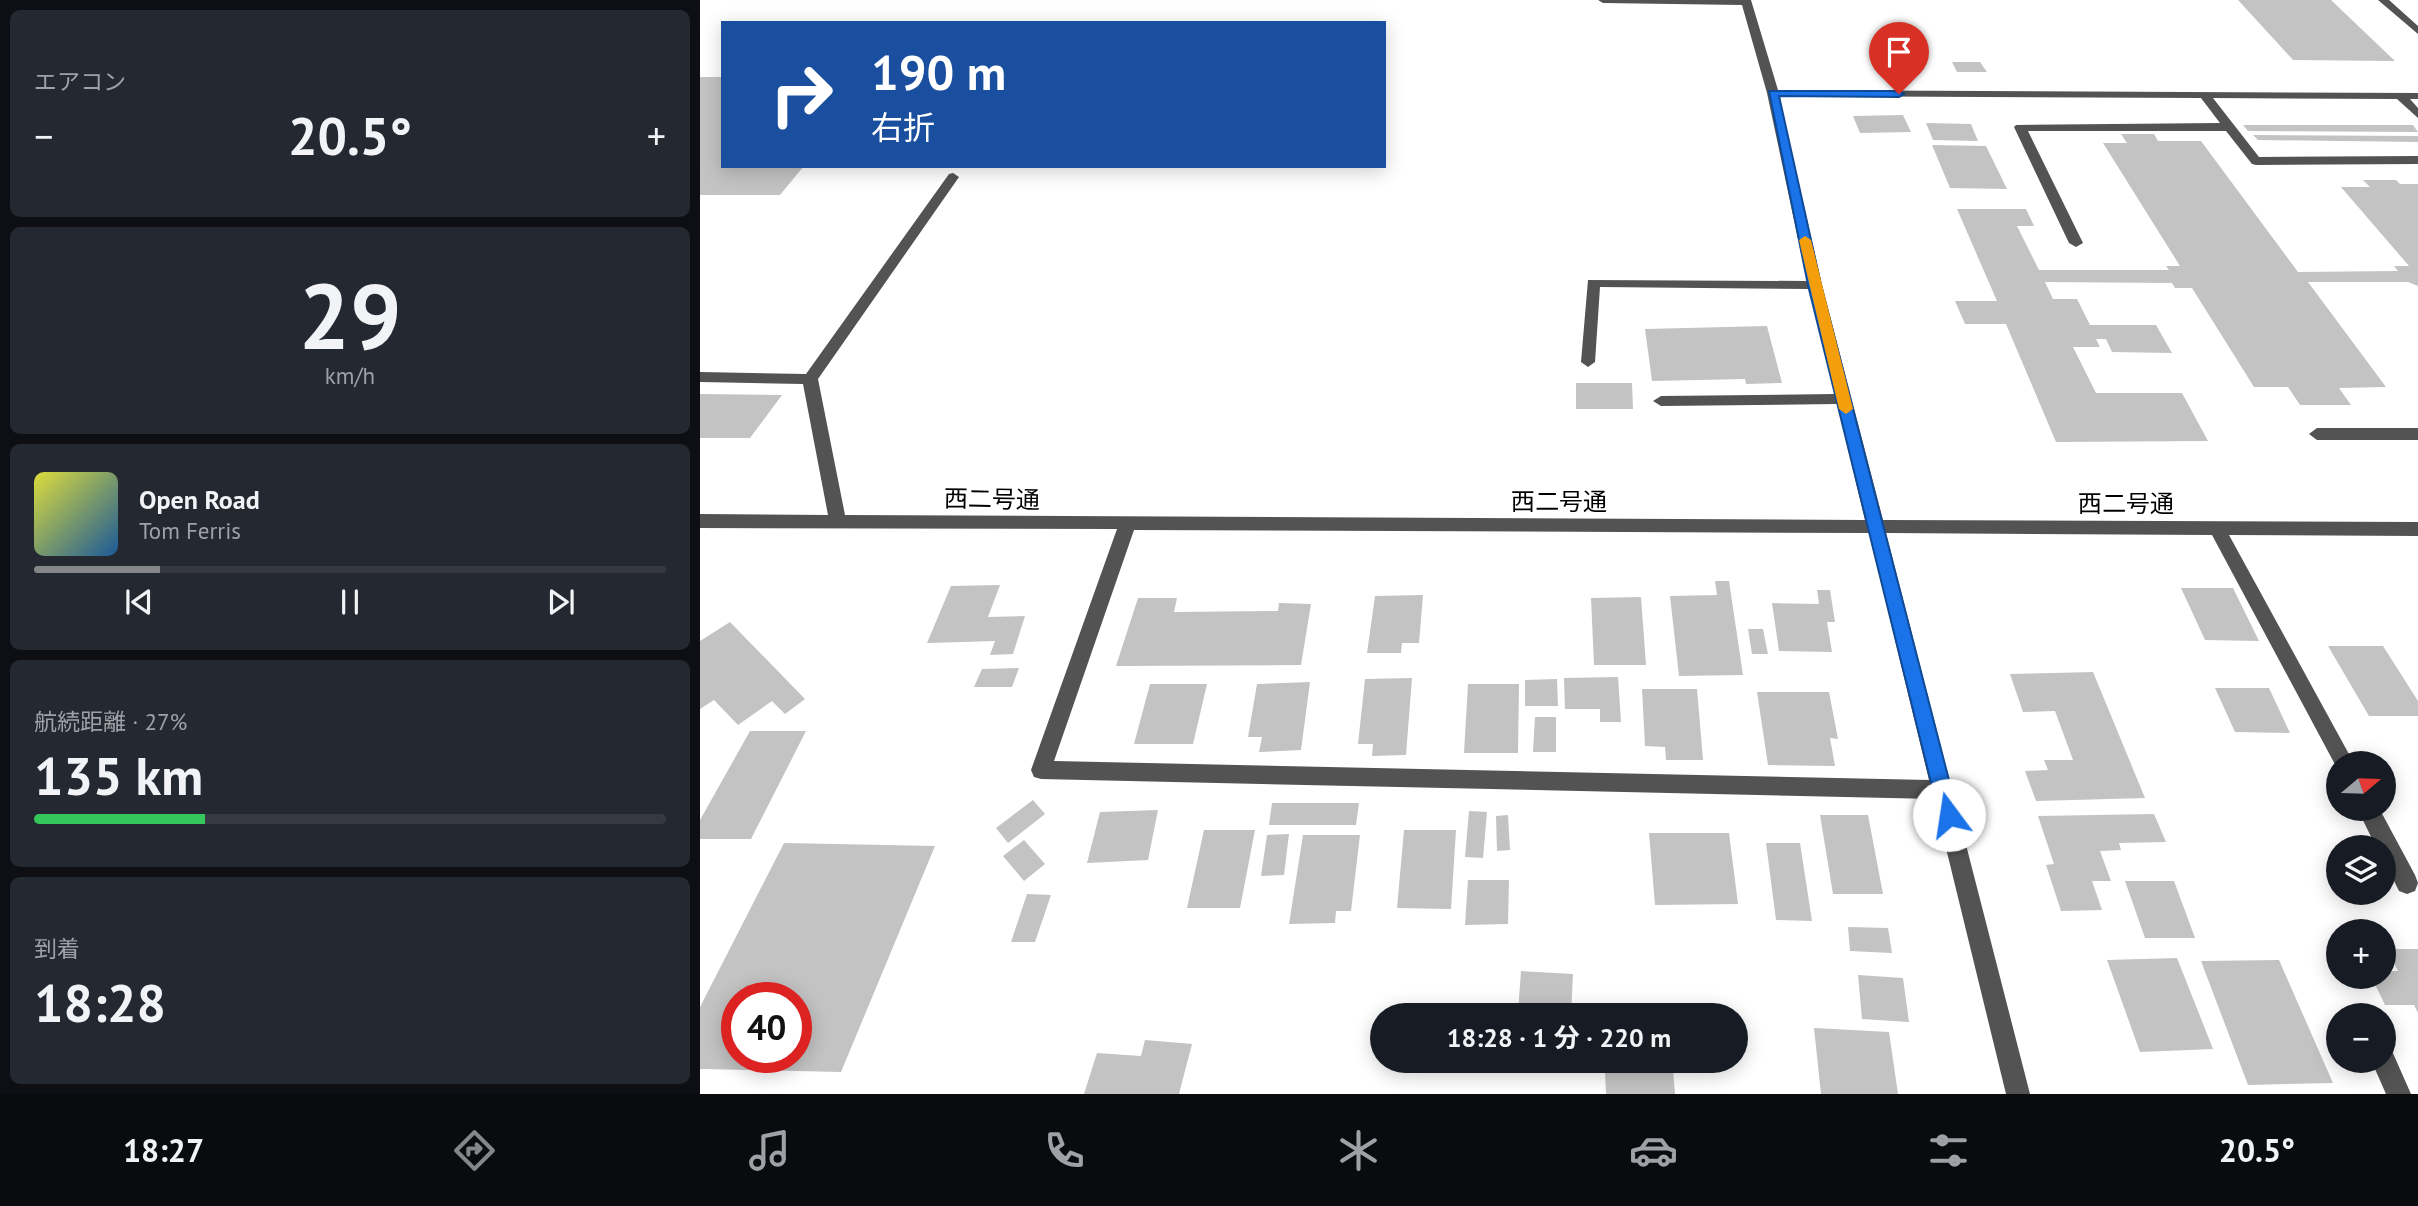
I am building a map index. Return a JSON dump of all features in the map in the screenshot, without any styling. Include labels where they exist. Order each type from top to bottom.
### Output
[{"type":"street","points":[[1603,0],[1746,1],[1773,93],[1815,285],[2018,1094]]},
{"type":"street","points":[[2383,0],[2418,31]]},
{"type":"street","points":[[1773,93],[2229,127]]},
{"type":"street","points":[[2204,95],[2256,161],[2418,160]]},
{"type":"street","points":[[2076,243],[2020,127],[2036,111],[2204,95],[2418,96]]},
{"type":"street","points":[[2400,96],[2418,115]]},
{"type":"street","points":[[838,521],[810,379],[953,177]]},
{"type":"street","points":[[1588,362],[1593,283],[1815,285]]},
{"type":"street","points":[[700,377],[810,379]]},
{"type":"street","points":[[1661,401],[1844,399]]},
{"type":"street","points":[[2317,434],[2418,434]]},
{"type":"street","name":"西二号通","points":[[700,521],[2418,529]]},
{"type":"street","points":[[1127,525],[1041,769],[1942,790]]},
{"type":"street","points":[[2217,528],[2337,751]]},
{"type":"street","points":[[2374,821],[2407,883]]},
{"type":"street","points":[[2389,1073],[2399,1094]]},
{"type":"building","points":[[2238,0],[2331,0],[2395,61],[2293,60]]},
{"type":"building","points":[[1952,62],[1980,62],[1987,72],[1957,72]]},
{"type":"building","points":[[700,77],[721,77],[721,168],[802,168],[780,195],[700,195]]},
{"type":"building","points":[[1903,115],[1911,132],[1860,133],[1853,116]]},
{"type":"building","points":[[1926,123],[1971,124],[1978,141],[1933,140]]},
{"type":"building","points":[[2243,125],[2413,125],[2418,132],[2248,131]]},
{"type":"building","points":[[2121,134],[2154,134],[2158,141],[2201,141],[2298,272],[2398,271],[2394,266],[2409,266],[2341,187],[2370,187],[2363,180],[2396,180],[2400,184],[2418,184],[2418,286],[2408,282],[2308,282],[2386,387],[2339,388],[2351,405],[2300,405],[2288,387],[2254,387],[2192,288],[2175,288],[2172,283],[2045,282],[2053,299],[2077,299],[2090,325],[2156,325],[2172,353],[2112,352],[2106,339],[2096,339],[2100,347],[2073,347],[2096,393],[2182,393],[2208,441],[2056,442],[2006,324],[1965,324],[1955,301],[1997,301],[1957,209],[2026,209],[2034,226],[2017,226],[2039,270],[2169,270],[2166,266],[2180,266],[2103,143],[2127,143]]},
{"type":"building","points":[[2253,135],[2418,136],[2418,142],[2258,140]]},
{"type":"building","points":[[1932,145],[1986,146],[2007,189],[1950,188]]},
{"type":"building","points":[[1767,326],[1782,383],[1746,384],[1745,379],[1652,381],[1645,329]]},
{"type":"building","points":[[1576,383],[1632,383],[1633,409],[1576,409]]},
{"type":"building","points":[[700,394],[782,395],[750,438],[700,438]]},
{"type":"building","points":[[1715,581],[1729,581],[1743,675],[1679,676],[1670,596],[1717,595]]},
{"type":"building","points":[[1000,585],[988,617],[1025,616],[1013,654],[990,655],[995,641],[927,643],[951,586]]},
{"type":"building","points":[[2181,588],[2233,588],[2259,641],[2205,640]]},
{"type":"building","points":[[1817,590],[1830,590],[1835,622],[1827,622],[1832,652],[1779,651],[1772,603],[1819,604]]},
{"type":"building","points":[[1423,595],[1419,643],[1402,643],[1401,653],[1367,653],[1375,596]]},
{"type":"building","points":[[1641,597],[1646,665],[1594,665],[1591,598]]},
{"type":"building","points":[[1138,598],[1177,598],[1174,612],[1278,611],[1279,603],[1311,604],[1301,665],[1116,666]]},
{"type":"building","points":[[730,622],[805,699],[785,714],[772,701],[738,725],[714,700],[700,709],[700,641]]},
{"type":"building","points":[[1748,629],[1763,629],[1768,654],[1752,654]]},
{"type":"building","points":[[2328,646],[2383,646],[2418,701],[2418,716],[2369,716]]},
{"type":"building","points":[[1019,668],[1012,687],[974,687],[982,669]]},
{"type":"building","points":[[2093,672],[2145,798],[2036,801],[2025,771],[2048,770],[2044,760],[2073,760],[2055,711],[2023,712],[2010,674]]},
{"type":"building","points":[[1618,677],[1621,722],[1600,722],[1600,709],[1565,709],[1564,678]]},
{"type":"building","points":[[1412,678],[1406,755],[1372,756],[1373,744],[1358,744],[1365,679]]},
{"type":"building","points":[[1557,679],[1558,706],[1525,706],[1525,680]]},
{"type":"building","points":[[1310,682],[1301,750],[1259,752],[1262,737],[1248,737],[1257,684]]},
{"type":"building","points":[[1150,684],[1207,684],[1193,744],[1134,744]]},
{"type":"building","points":[[1468,684],[1519,684],[1518,753],[1464,753]]},
{"type":"building","points":[[2215,688],[2269,688],[2290,733],[2235,732]]},
{"type":"building","points":[[1642,689],[1697,689],[1703,760],[1666,760],[1665,747],[1645,746]]},
{"type":"building","points":[[1757,692],[1829,692],[1838,739],[1830,738],[1835,766],[1768,765]]},
{"type":"building","points":[[1535,717],[1556,717],[1556,752],[1533,752]]},
{"type":"building","points":[[750,731],[806,731],[751,839],[700,839],[700,820]]},
{"type":"building","points":[[1033,800],[1045,814],[1008,843],[996,828]]},
{"type":"building","points":[[1272,803],[1359,803],[1356,825],[1269,825]]},
{"type":"building","points":[[1158,810],[1148,860],[1087,863],[1100,812]]},
{"type":"building","points":[[1469,811],[1487,812],[1483,858],[1465,857]]},
{"type":"building","points":[[2154,814],[2166,842],[2119,843],[2121,850],[2100,851],[2111,881],[2092,881],[2102,910],[2061,911],[2046,865],[2054,864],[2038,816]]},
{"type":"building","points":[[1508,815],[1510,850],[1497,851],[1496,816]]},
{"type":"building","points":[[1820,815],[1868,815],[1883,894],[1833,894]]},
{"type":"building","points":[[1204,830],[1255,830],[1240,908],[1187,908]]},
{"type":"building","points":[[1404,830],[1456,830],[1451,909],[1397,908]]},
{"type":"building","points":[[1649,833],[1729,833],[1738,904],[1655,905]]},
{"type":"building","points":[[1289,834],[1284,875],[1261,876],[1267,835]]},
{"type":"building","points":[[1303,835],[1360,835],[1351,911],[1336,911],[1335,923],[1289,924]]},
{"type":"building","points":[[1024,840],[1045,864],[1024,881],[1003,856]]},
{"type":"building","points":[[784,843],[935,846],[841,1072],[812,1071],[812,982],[721,982],[721,1069],[700,1069],[700,1007]]},
{"type":"building","points":[[1766,843],[1800,843],[1812,921],[1776,920]]},
{"type":"building","points":[[1468,880],[1509,880],[1508,924],[1465,925]]},
{"type":"building","points":[[2125,881],[2174,881],[2195,938],[2145,938]]},
{"type":"building","points":[[1027,894],[1051,895],[1035,942],[1011,942]]},
{"type":"building","points":[[1848,927],[1888,928],[1892,953],[1850,951]]},
{"type":"building","points":[[2396,949],[2418,949],[2418,1013],[2414,1005],[2384,1003],[2377,989],[2396,989]]},
{"type":"building","points":[[2177,958],[2213,1049],[2140,1052],[2107,960]]},
{"type":"building","points":[[2279,960],[2326,1067],[2326,1073],[2329,1073],[2333,1083],[2248,1085],[2201,961]]},
{"type":"building","points":[[1521,971],[1573,974],[1572,1003],[1519,1003]]},
{"type":"building","points":[[1858,975],[1903,978],[1909,1022],[1862,1019]]},
{"type":"building","points":[[1814,1028],[1889,1032],[1898,1094],[1821,1094]]},
{"type":"building","points":[[1145,1040],[1192,1044],[1179,1094],[1084,1094],[1097,1053],[1141,1056]]},
{"type":"building","points":[[1605,1073],[1673,1073],[1675,1094],[1606,1094]]},
{"type":"slow traffic","points":[[1805,240],[1846,409]]},
{"type":"route","points":[[1899,94],[1773,93],[1815,285],[1949,815]]}]
